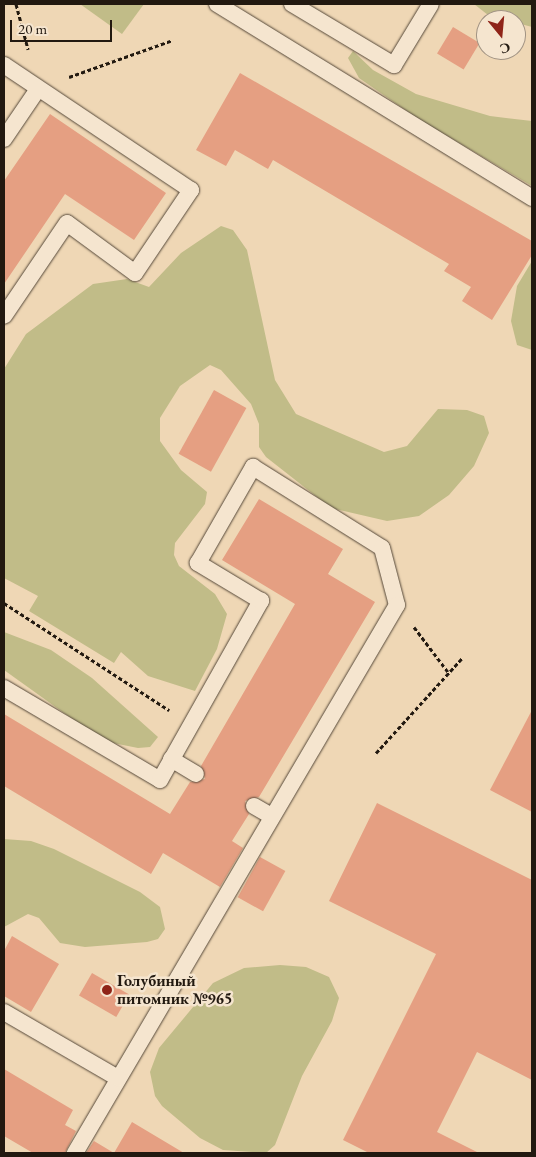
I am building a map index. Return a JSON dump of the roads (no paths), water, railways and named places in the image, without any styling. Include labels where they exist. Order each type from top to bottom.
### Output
[{"type":"lane","points":[[217,4],[532,198]]},
{"type":"lane","points":[[292,4],[394,65],[431,4]]},
{"type":"lane","points":[[4,65],[191,190],[135,273],[67,223],[4,316]]},
{"type":"lane","points":[[4,139],[38,88]]},
{"type":"lane","points":[[4,688],[160,780],[261,602],[198,563],[253,467],[382,548],[397,605],[75,1153]]},
{"type":"lane","points":[[171,759],[196,774]]},
{"type":"lane","points":[[254,806],[272,816]]},
{"type":"lane","points":[[4,1012],[118,1078]]},
{"type":"place","name":"Голубиный питомник №965","points":[[107,990]]}]
